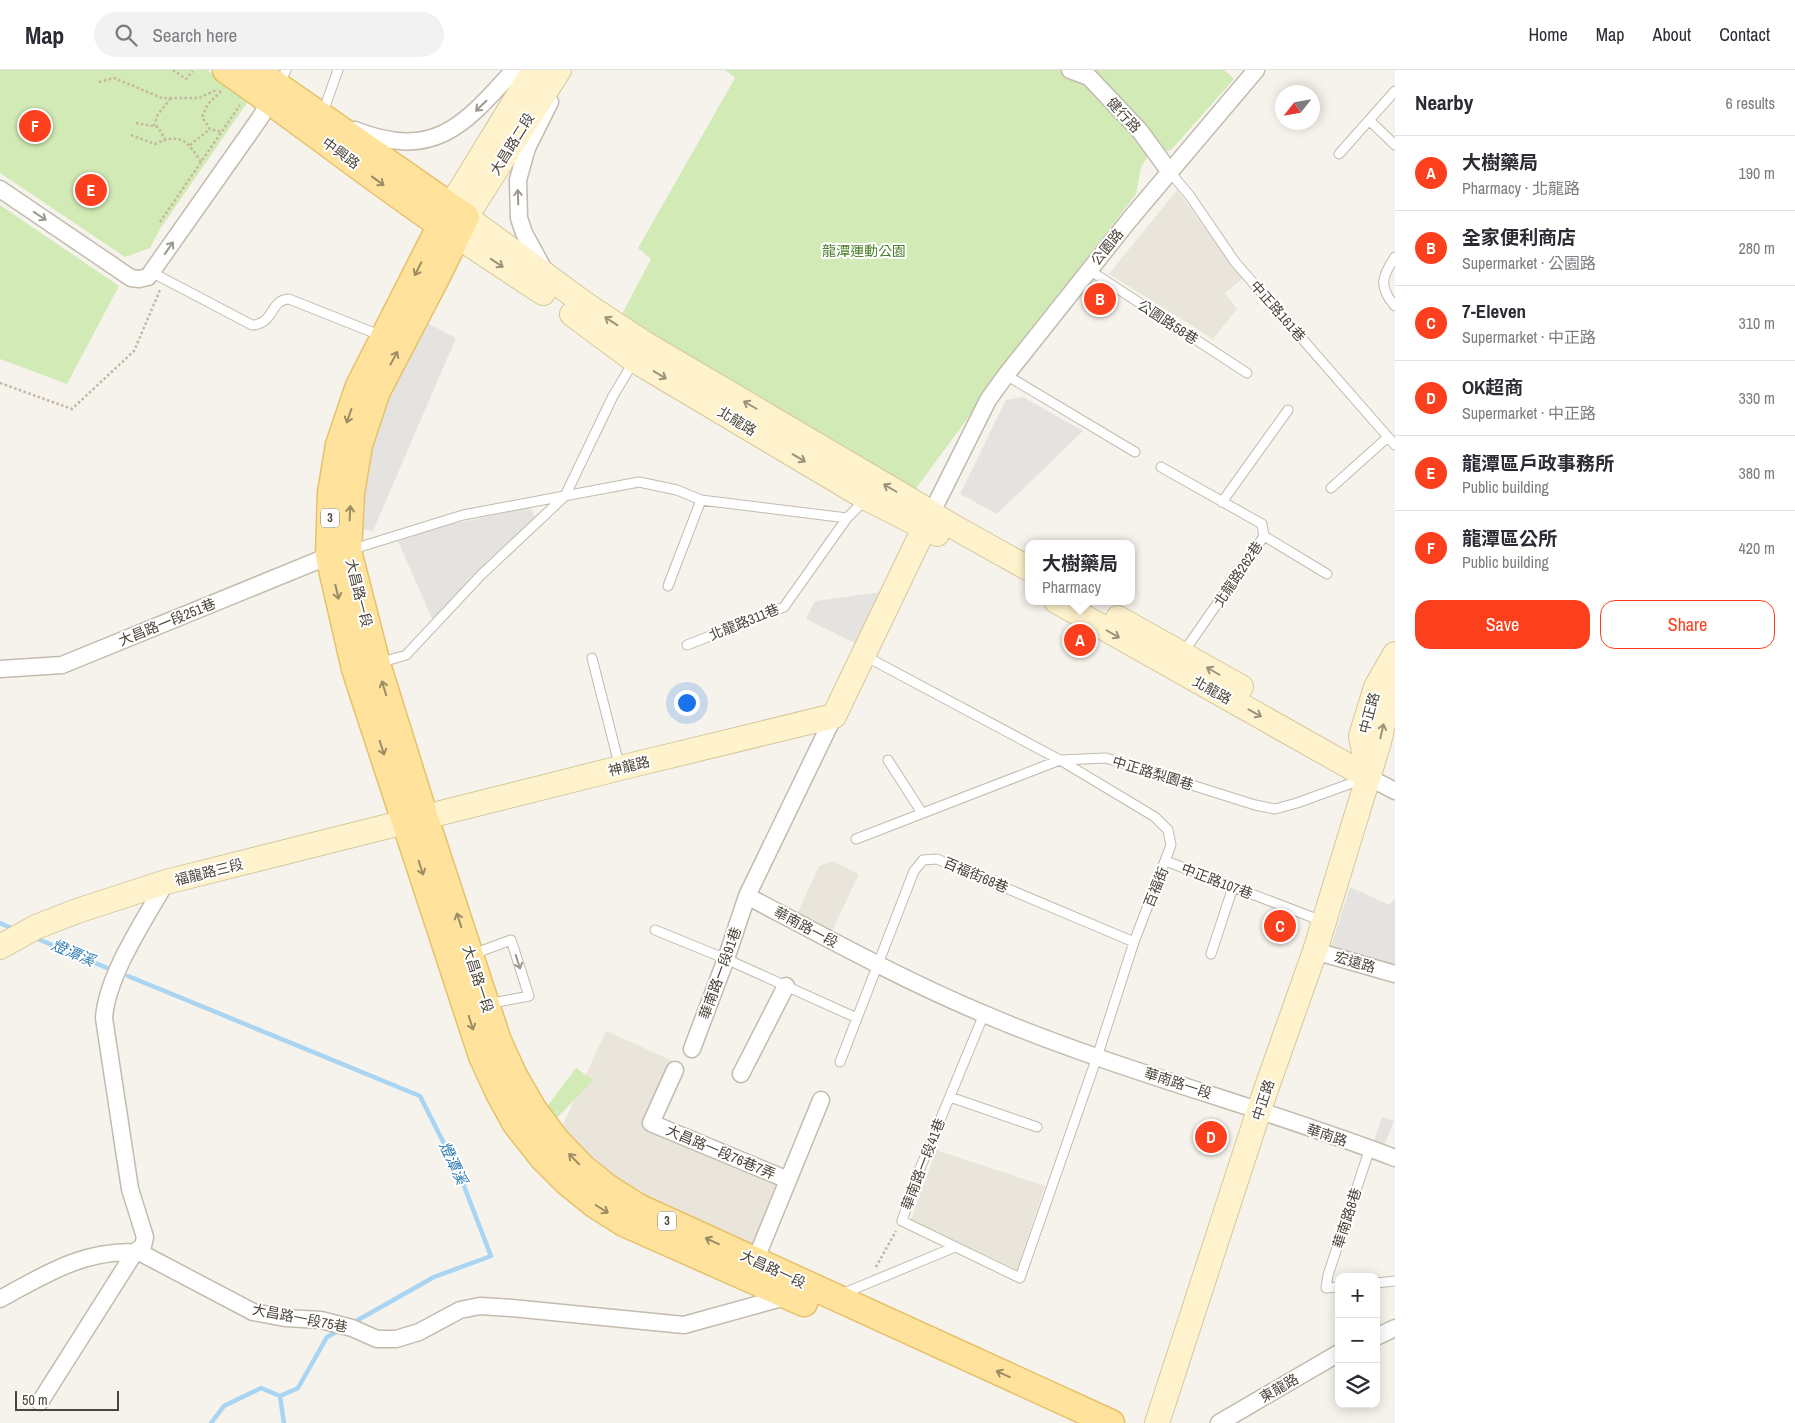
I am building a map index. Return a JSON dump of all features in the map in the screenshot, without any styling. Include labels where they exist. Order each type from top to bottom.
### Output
[{"type":"main road","name":"中興路","points":[[255,70],[278,86],[317,124],[425,188],[453,222]]},
{"type":"main road","name":"大昌路二段","points":[[453,222],[534,70]]},
{"type":"main road","name":"大昌路二段","points":[[453,222],[559,70]]},
{"type":"main road","name":"中興路","points":[[222,83],[278,86]]},
{"type":"main road","name":"北龍路","points":[[453,222],[588,306],[639,351],[912,501],[941,536],[1025,584]]},
{"type":"main road","name":"北龍路","points":[[453,222],[545,294],[639,351],[866,498],[927,521],[1025,566]]},
{"type":"main road","name":"大昌路一段","points":[[453,222],[384,336],[360,386],[339,446],[331,493],[355,669],[470,955],[498,1040],[514,1076],[533,1109],[556,1140],[583,1168],[638,1208],[755,1261],[828,1301],[1111,1423]]},
{"type":"main road","name":"大昌路一段","points":[[453,222],[374,400],[359,445],[339,554],[377,664],[415,820],[482,1056],[498,1093],[516,1124],[542,1158],[594,1204],[624,1223],[1071,1423]]},
{"type":"main road","points":[[834,716],[927,521]]},
{"type":"main road","name":"北龍路","points":[[1064,605],[1178,661]]},
{"type":"main road","name":"北龍路","points":[[1094,605],[1178,661],[1368,777]]},
{"type":"main road","name":"中正路","points":[[1368,777],[1360,736],[1376,687],[1395,654]]},
{"type":"main road","name":"中正路","points":[[1157,1423],[1315,951],[1379,742],[1390,695],[1395,686]]},
{"type":"main road","name":"神龍路","points":[[415,820],[834,716]]},
{"type":"main road","name":"福龍路三段","points":[[0,947],[36,927],[77,911],[166,882],[415,820]]},
{"type":"street","points":[[317,124],[377,138],[404,142],[434,138],[456,127],[480,107],[514,70]]},
{"type":"street","points":[[566,70],[527,148],[518,180],[519,218],[524,233],[543,268],[588,306]]},
{"type":"street","name":"健行路","points":[[1070,70],[1088,77],[1140,131],[1169,171]]},
{"type":"street","name":"公園路","points":[[927,521],[988,400],[1006,375],[1169,171],[1256,70]]},
{"type":"street","points":[[0,189],[132,278],[139,279],[158,276],[278,86]]},
{"type":"street","name":"大昌路一段251巷","points":[[0,669],[62,665],[339,554]]},
{"type":"street","points":[[747,896],[834,716]]},
{"type":"street","name":"北龍路","points":[[1368,777],[1395,791]]},
{"type":"street","points":[[40,1402],[135,1252],[144,1246],[145,1236],[130,1189],[104,1011],[108,992],[166,882]]},
{"type":"street","name":"華南路一段91巷","points":[[692,1049],[726,959],[747,896]]},
{"type":"street","name":"華南路一段","points":[[747,896],[878,965],[984,1014],[1097,1057],[1230,1100],[1260,1112]]},
{"type":"street","name":"宏遠路","points":[[1315,951],[1395,974]]},
{"type":"street","points":[[741,1074],[786,986]]},
{"type":"street","name":"大昌路一段76巷7弄","points":[[675,1070],[651,1123],[788,1180]]},
{"type":"street","points":[[755,1261],[821,1100]]},
{"type":"street","name":"華南路","points":[[1260,1112],[1395,1158]]},
{"type":"street","name":"大昌路一段75巷","points":[[0,1299],[58,1267],[103,1254],[135,1252],[141,1253],[253,1312],[285,1318],[321,1320],[352,1328],[377,1339],[396,1339],[419,1332],[460,1310],[480,1306],[684,1325],[789,1296]]},
{"type":"street","points":[[1380,1335],[1395,1328]]},
{"type":"street","name":"東龍路","points":[[1219,1423],[1335,1355]]},
{"type":"lane","points":[[317,124],[338,70]]},
{"type":"lane","points":[[1339,154],[1395,91]]},
{"type":"lane","points":[[1369,120],[1395,145]]},
{"type":"lane","name":"中正路161巷","points":[[1169,171],[1190,196],[1235,262],[1395,444]]},
{"type":"lane","points":[[1395,257],[1385,273],[1383,281],[1386,295],[1395,306]]},
{"type":"lane","name":"公園路58巷","points":[[1089,270],[1247,373]]},
{"type":"lane","points":[[158,276],[252,325],[263,323],[277,303],[289,298],[384,336]]},
{"type":"lane","points":[[377,664],[406,655],[481,575],[565,496],[613,396],[639,351]]},
{"type":"lane","points":[[1006,375],[1135,452]]},
{"type":"lane","points":[[1222,502],[1288,410]]},
{"type":"lane","points":[[1331,488],[1388,437]]},
{"type":"lane","name":"北龍路262巷","points":[[1160,467],[1262,524],[1264,536],[1178,661]]},
{"type":"lane","points":[[339,554],[463,515],[639,482],[678,490],[701,500],[847,518]]},
{"type":"lane","name":"北龍路311巷","points":[[687,645],[784,607],[847,518],[866,498]]},
{"type":"lane","points":[[668,586],[701,500]]},
{"type":"lane","points":[[1264,536],[1327,574]]},
{"type":"lane","name":"百福街","points":[[862,655],[1060,760],[1155,817],[1168,830],[1171,845],[1166,861],[1134,942],[1097,1057],[1020,1278]]},
{"type":"lane","points":[[592,658],[620,768]]},
{"type":"lane","name":"中正路梨園巷","points":[[856,839],[1060,760],[1106,758],[1255,805],[1275,808],[1297,803],[1368,777]]},
{"type":"lane","points":[[888,760],[922,813]]},
{"type":"lane","name":"百福街68巷","points":[[840,1062],[914,871],[924,860],[937,859],[1134,942]]},
{"type":"lane","name":"中正路107巷","points":[[1166,861],[1324,922]]},
{"type":"lane","points":[[1211,954],[1233,887]]},
{"type":"lane","points":[[655,930],[726,959],[857,1018]]},
{"type":"lane","points":[[470,955],[511,940],[529,996],[487,1004]]},
{"type":"lane","name":"華南路一段41巷","points":[[984,1014],[919,1171],[902,1221],[1020,1278]]},
{"type":"lane","points":[[950,1097],[1037,1127]]},
{"type":"lane","name":"華南路8巷","points":[[1335,1287],[1326,1288],[1328,1275],[1370,1148]]},
{"type":"lane","points":[[828,1301],[955,1247]]},
{"type":"lane","points":[[1380,1283],[1395,1281]]},
{"type":"path","points":[[173,70],[186,79],[193,71]]},
{"type":"path","points":[[99,82],[114,78],[162,98],[199,98],[222,83]]},
{"type":"path","points":[[222,83],[202,117],[210,129],[222,132]]},
{"type":"path","points":[[154,126],[158,114],[171,98]]},
{"type":"path","points":[[160,222],[240,104]]},
{"type":"path","points":[[136,123],[158,127],[165,139]]},
{"type":"path","points":[[190,145],[210,129]]},
{"type":"path","points":[[131,136],[156,144],[165,139],[178,138],[190,145],[201,162]]},
{"type":"path","points":[[0,384],[72,409],[134,351],[158,276]]},
{"type":"path","points":[[866,1284],[902,1221]]},
{"type":"shaded area","points":[[1177,190],[1242,279],[1225,293],[1237,309],[1213,339],[1109,274]]},
{"type":"shaded area","points":[[420,319],[456,338],[373,531],[357,528],[375,418]]},
{"type":"shaded area","points":[[1023,397],[1083,431],[997,514],[960,494],[1006,400]]},
{"type":"shaded area","points":[[530,507],[537,521],[471,577],[433,621],[398,541],[448,525]]},
{"type":"shaded area","points":[[888,591],[861,646],[806,619],[815,601]]},
{"type":"shaded area","points":[[833,861],[859,874],[832,931],[797,914],[819,866]]},
{"type":"shaded area","points":[[1350,887],[1390,905],[1395,898],[1395,967],[1330,950]]},
{"type":"shaded area","points":[[606,1031],[673,1061],[645,1124],[782,1185],[753,1251],[639,1196],[590,1162],[560,1131]]},
{"type":"shaded area","points":[[1382,1117],[1394,1121],[1384,1146],[1373,1143]]},
{"type":"shaded area","points":[[936,1150],[1045,1186],[1017,1270],[911,1220]]},
{"type":"green space","points":[[0,70],[207,70],[249,100],[160,229],[150,248],[125,257],[0,173]]},
{"type":"green space","name":"龍潭運動公園","points":[[725,70],[1224,70],[1234,79],[1171,150],[1149,155],[1141,167],[1136,194],[914,491],[620,318],[651,259],[638,248],[735,78]]},
{"type":"green space","points":[[0,205],[119,286],[67,384],[0,359]]},
{"type":"green space","points":[[576,1068],[593,1080],[555,1120],[545,1109]]},
{"type":"waterway","name":"燈潭溪","points":[[0,923],[11,928]]},
{"type":"waterway","name":"燈潭溪","points":[[38,939],[107,968]]},
{"type":"waterway","name":"燈潭溪","points":[[128,976],[420,1096],[459,1173],[491,1256],[434,1277],[351,1324]]},
{"type":"waterway","name":"燈潭溪","points":[[284,1423],[280,1396],[298,1388],[327,1337],[340,1330]]},
{"type":"waterway","points":[[211,1423],[224,1406],[261,1388],[280,1396]]},
{"type":"place","name":"龍潭區公所","points":[[35,126]]},
{"type":"place","name":"龍潭區戶政事務所","points":[[91,190]]},
{"type":"place","name":"全家便利商店","points":[[1100,299]]},
{"type":"place","name":"大樹藥局","points":[[1080,640]]},
{"type":"place","name":"7-Eleven","points":[[1280,926]]},
{"type":"place","name":"OK超商","points":[[1211,1137]]}]
